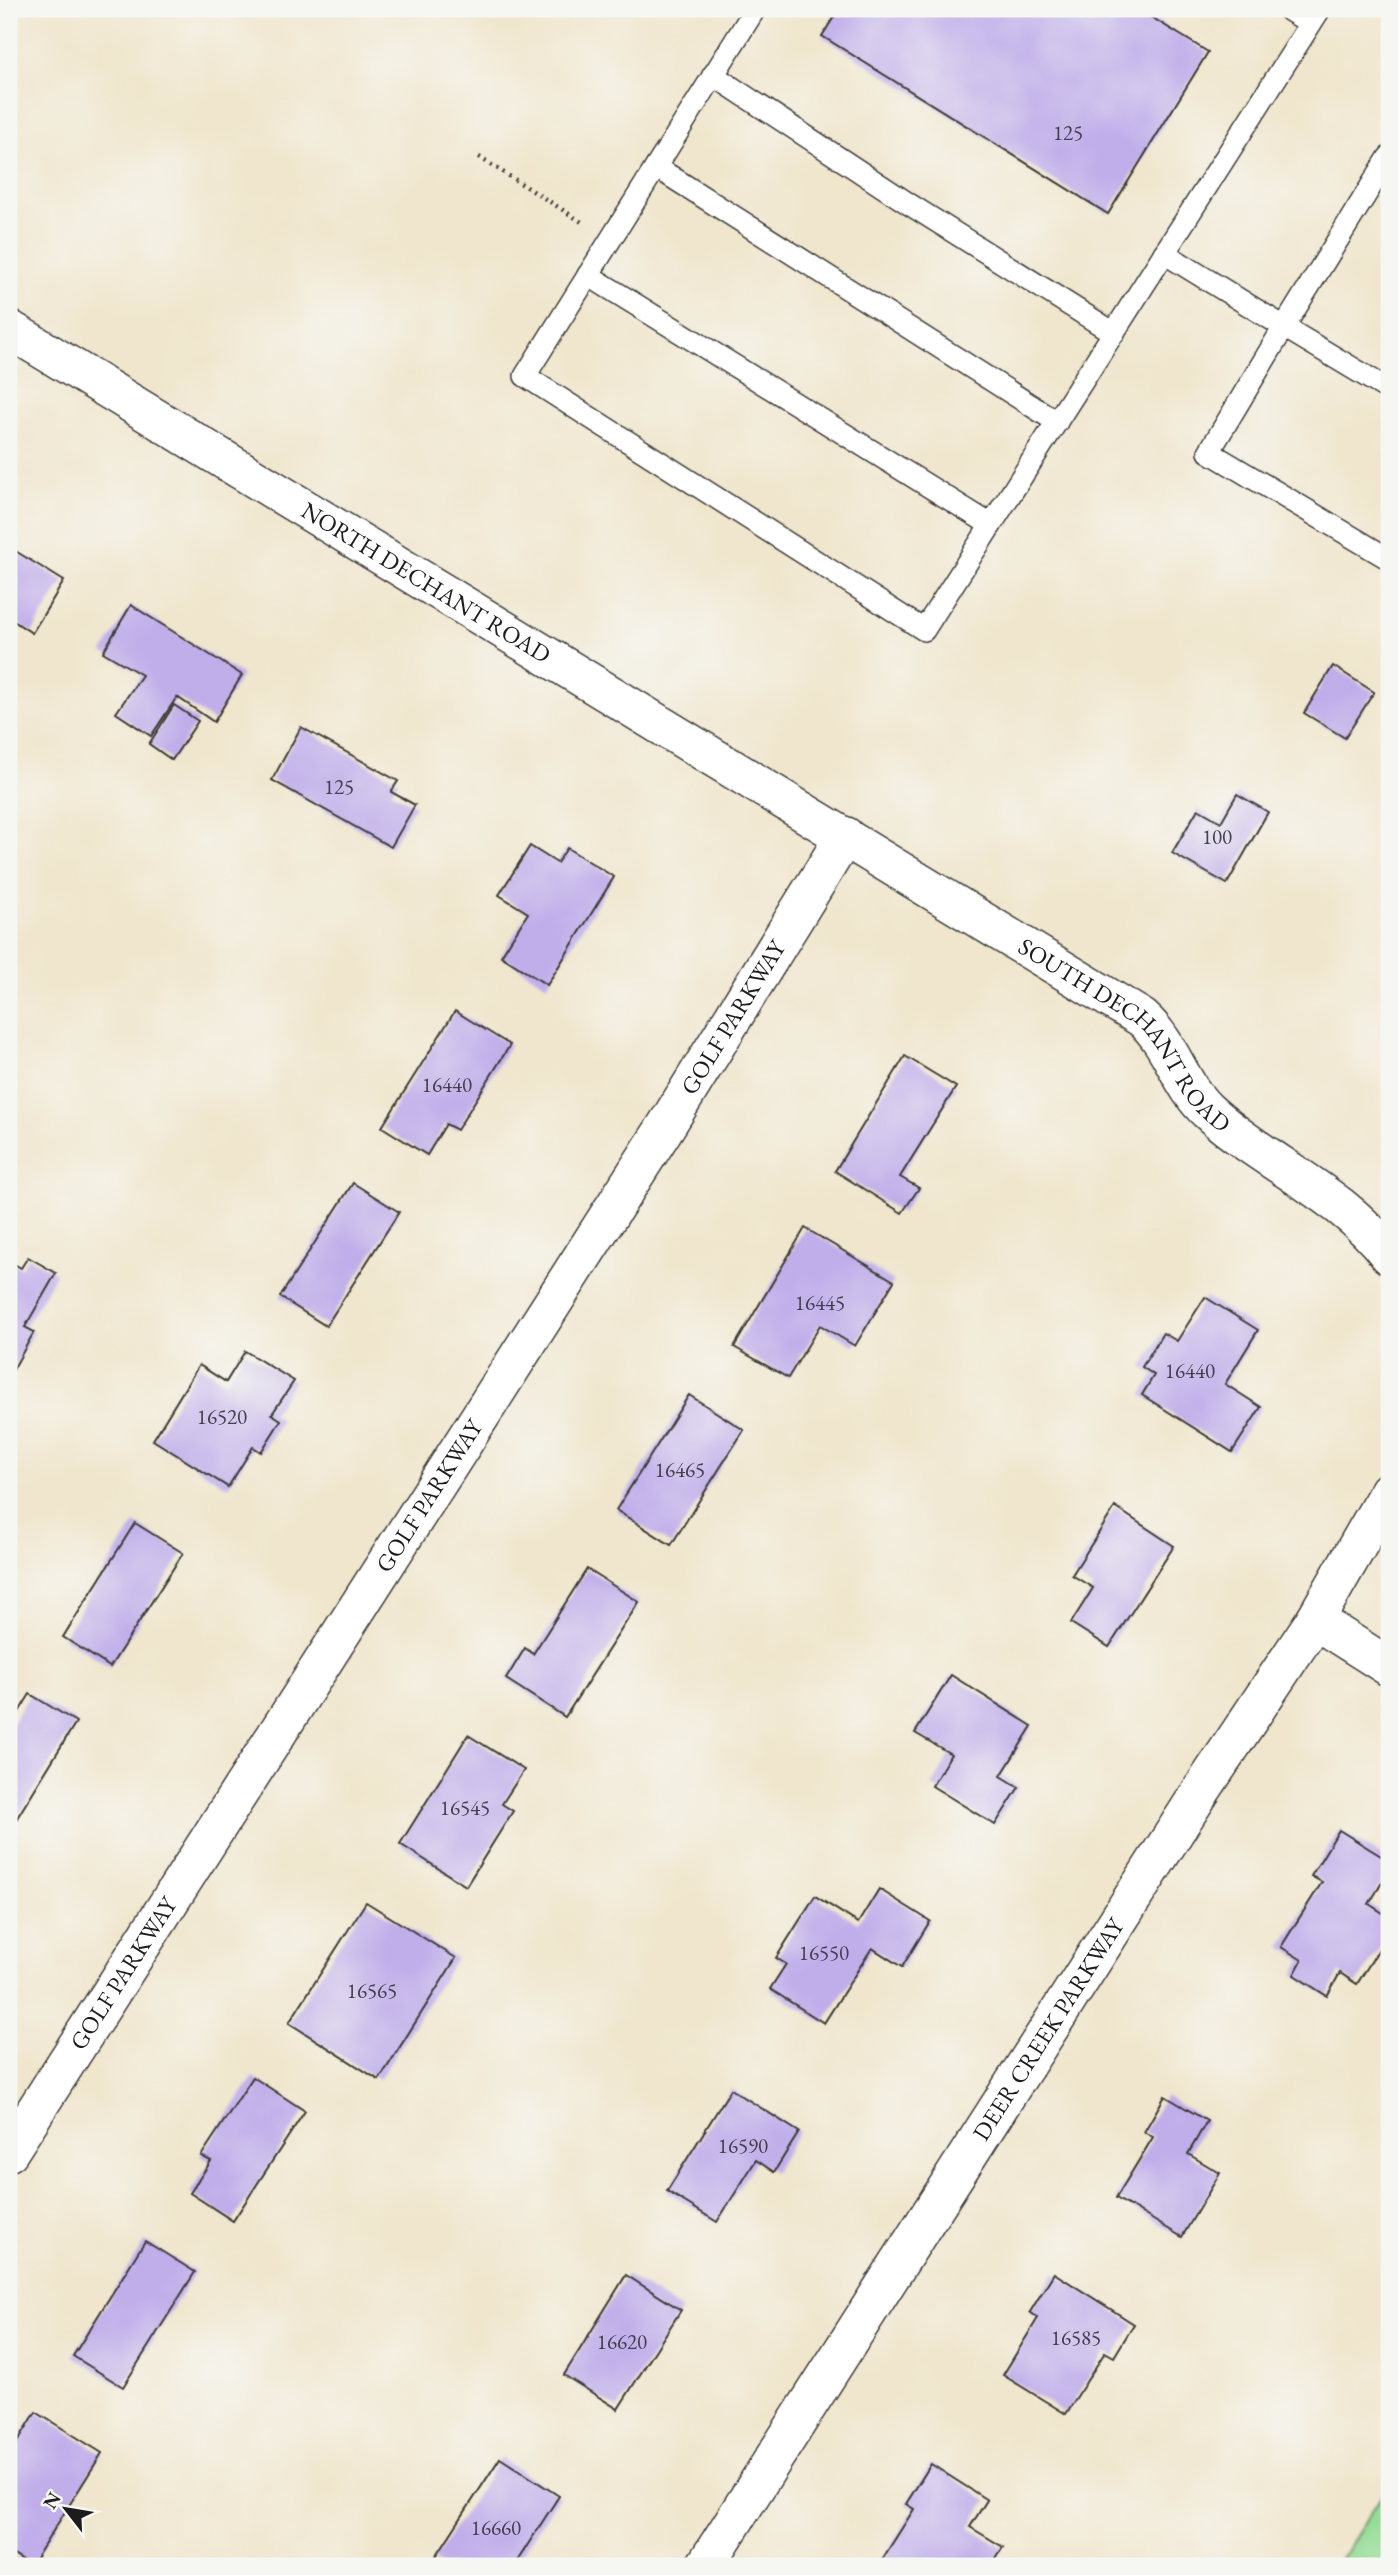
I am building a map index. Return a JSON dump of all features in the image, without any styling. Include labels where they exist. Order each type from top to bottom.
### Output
[{"type":"street","name":"NORTH DECHANT ROAD","points":[[9,329],[845,836]]},
{"type":"street","name":"SOUTH DECHANT ROAD","points":[[845,836],[1142,1018],[1155,1029],[1187,1085],[1208,1112],[1346,1209],[1377,1239],[1389,1255]]},
{"type":"street","name":"GOLF PARKWAY","points":[[9,2152],[668,1123],[845,836]]},
{"type":"street","name":"DEER CREEK PARKWAY","points":[[705,2566],[1199,1794],[1315,1620],[1389,1492]]},
{"type":"street","points":[[1315,1620],[1389,1667]]},
{"type":"lane","points":[[755,9],[525,376],[924,630],[1315,16],[1287,9]]},
{"type":"lane","points":[[713,75],[909,204],[1114,333]]},
{"type":"lane","points":[[1389,157],[1209,452],[1389,559]]},
{"type":"lane","points":[[656,167],[1057,422]]},
{"type":"lane","points":[[1164,253],[1389,390]]},
{"type":"lane","points":[[588,275],[991,525]]},
{"type":"path","points":[[479,157],[610,239]]},
{"type":"green space","points":[[1389,2484],[1389,2566],[1337,2566]]},
{"type":"building","points":[[839,9],[1138,9],[1208,52],[1108,214],[822,36]]},
{"type":"building","points":[[9,547],[64,581],[32,633],[9,618]]},
{"type":"building","points":[[131,605],[242,675],[214,722],[177,697],[151,736],[116,713],[142,675],[103,652]]},
{"type":"building","points":[[1333,666],[1374,692],[1345,738],[1304,713]]},
{"type":"building","points":[[174,705],[198,721],[172,760],[149,744]]},
{"type":"building","points":[[301,727],[398,781],[391,792],[415,805],[391,847],[272,780]]},
{"type":"building","points":[[1237,794],[1268,812],[1227,884],[1172,853],[1198,809],[1221,822]]},
{"type":"building","points":[[530,846],[557,863],[567,848],[614,877],[547,985],[501,956],[528,913],[499,895]]},
{"type":"building","points":[[455,1011],[510,1045],[457,1130],[446,1124],[427,1155],[382,1127]]},
{"type":"building","points":[[905,1056],[956,1087],[900,1177],[919,1188],[902,1213],[835,1171]]},
{"type":"building","points":[[353,1183],[399,1212],[326,1326],[280,1297]]},
{"type":"building","points":[[805,1228],[894,1281],[855,1346],[820,1325],[788,1378],[734,1347]]},
{"type":"building","points":[[28,1257],[56,1273],[25,1327],[34,1332],[9,1377],[9,1261],[21,1268]]},
{"type":"building","points":[[1205,1297],[1258,1330],[1225,1384],[1261,1407],[1232,1452],[1142,1395],[1154,1375],[1142,1367],[1163,1333],[1177,1341]]},
{"type":"building","points":[[245,1351],[294,1381],[272,1414],[281,1420],[261,1452],[253,1447],[228,1487],[153,1440],[199,1365],[226,1382]]},
{"type":"building","points":[[689,1395],[744,1430],[671,1545],[616,1510]]},
{"type":"building","points":[[1115,1507],[1174,1546],[1109,1647],[1071,1623],[1093,1588],[1072,1575]]},
{"type":"building","points":[[135,1523],[183,1553],[110,1667],[63,1637]]},
{"type":"building","points":[[587,1569],[639,1602],[565,1717],[506,1679],[525,1648],[533,1654]]},
{"type":"building","points":[[951,1675],[1032,1726],[1001,1776],[1019,1787],[995,1825],[932,1786],[951,1754],[915,1733]]},
{"type":"building","points":[[30,1694],[76,1722],[9,1831],[9,1728]]},
{"type":"building","points":[[468,1735],[524,1770],[502,1804],[513,1811],[466,1886],[400,1844]]},
{"type":"building","points":[[1339,1830],[1389,1861],[1389,1871],[1369,1904],[1389,1917],[1389,1933],[1357,1984],[1340,1973],[1327,1996],[1294,1975],[1302,1960],[1281,1947],[1322,1882],[1311,1876]]},
{"type":"building","points":[[879,1889],[930,1921],[902,1967],[872,1948],[824,2023],[770,1989],[786,1964],[776,1958],[815,1896],[858,1923]]},
{"type":"building","points":[[366,1902],[456,1958],[379,2080],[289,2023]]},
{"type":"building","points":[[253,2077],[305,2111],[233,2221],[190,2193],[211,2161],[201,2156]]},
{"type":"building","points":[[731,2089],[799,2132],[774,2172],[756,2160],[717,2222],[667,2191]]},
{"type":"building","points":[[1165,2096],[1207,2121],[1188,2154],[1220,2173],[1182,2237],[1116,2198],[1153,2137],[1144,2132]]},
{"type":"building","points":[[145,2241],[195,2272],[123,2387],[73,2356]]},
{"type":"building","points":[[1054,2273],[1134,2324],[1114,2357],[1105,2352],[1066,2414],[1003,2375],[1038,2318],[1030,2312]]},
{"type":"building","points":[[626,2275],[681,2310],[618,2409],[564,2375]]},
{"type":"building","points":[[36,2412],[102,2453],[31,2566],[9,2552],[9,2455]]},
{"type":"building","points":[[500,2458],[559,2496],[514,2566],[442,2566],[433,2561]]},
{"type":"building","points":[[931,2464],[987,2500],[970,2527],[1003,2547],[991,2566],[878,2566],[914,2509],[906,2504]]}]
